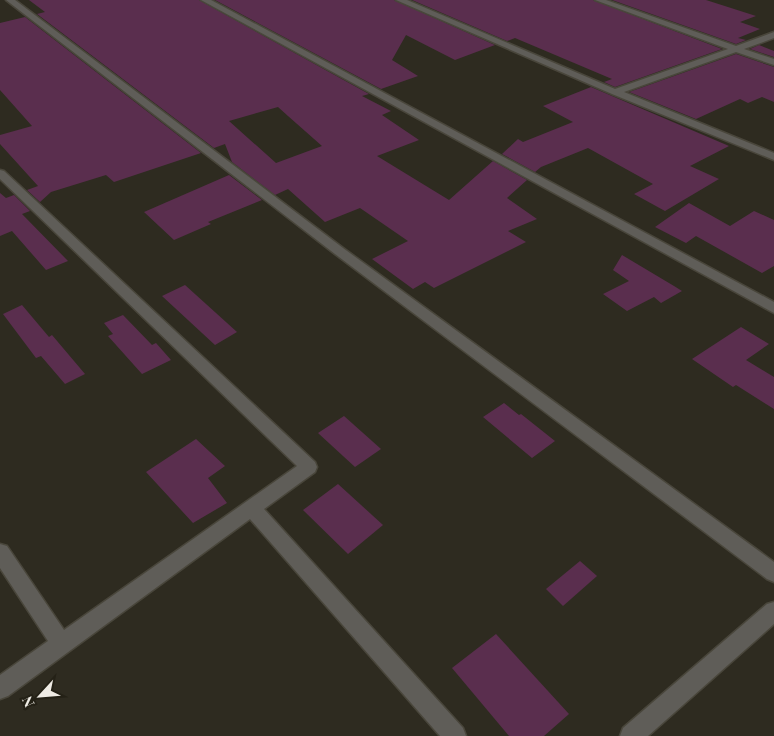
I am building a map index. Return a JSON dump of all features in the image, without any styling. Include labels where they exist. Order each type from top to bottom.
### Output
[{"type":"street","points":[[10,0],[338,251],[774,574]]},
{"type":"street","points":[[205,0],[774,308]]},
{"type":"street","points":[[400,0],[774,157]]},
{"type":"street","points":[[599,0],[774,62]]},
{"type":"street","points":[[616,92],[774,36]]},
{"type":"street","points":[[0,173],[309,467],[0,688]]},
{"type":"street","points":[[252,508],[455,736]]},
{"type":"street","points":[[0,552],[62,644]]},
{"type":"street","points":[[632,736],[774,611]]},
{"type":"building","points":[[29,0],[199,0],[369,94],[362,96],[391,111],[382,115],[419,140],[377,156],[449,200],[493,161],[527,180],[507,198],[537,219],[508,231],[526,242],[434,288],[425,282],[413,289],[372,259],[408,241],[360,208],[325,222],[288,189],[275,195],[232,162],[225,144],[214,148],[37,14],[45,12]],"holes":[[[278,107],[322,146],[276,163],[229,121]]]},
{"type":"building","points":[[215,0],[394,0],[495,45],[455,60],[406,35],[392,60],[418,76],[381,89]]},
{"type":"building","points":[[412,0],[593,0],[722,49],[615,87],[604,82],[612,79],[515,38],[507,41]]},
{"type":"building","points":[[612,0],[706,0],[756,16],[740,22],[760,29],[738,38],[746,40],[736,44]]},
{"type":"building","points":[[25,17],[201,153],[114,182],[106,175],[51,192],[40,202],[27,190],[38,186],[0,144],[0,135],[32,126],[0,90],[0,23]]},
{"type":"building","points":[[759,45],[774,51],[774,57],[750,49]]},
{"type":"building","points":[[736,54],[774,67],[774,102],[762,97],[748,103],[740,99],[696,119],[629,92]]},
{"type":"building","points":[[591,87],[729,146],[690,166],[719,179],[665,211],[634,194],[653,184],[588,148],[541,167],[535,172],[502,154],[518,139],[523,142],[573,122],[543,106]]},
{"type":"building","points":[[229,175],[262,200],[208,222],[211,224],[174,240],[144,212]]},
{"type":"building","points":[[0,193],[6,198],[14,195],[30,211],[22,214],[68,261],[46,270],[12,231],[0,236]]},
{"type":"building","points":[[689,203],[730,226],[754,211],[774,220],[774,266],[762,273],[696,236],[686,243],[655,227]]},
{"type":"building","points":[[622,255],[682,291],[661,303],[654,297],[627,311],[603,294],[629,281],[613,270]]},
{"type":"building","points":[[185,285],[237,332],[215,345],[162,296]]},
{"type":"building","points":[[22,305],[49,337],[52,335],[85,374],[65,384],[41,356],[36,358],[3,314]]},
{"type":"building","points":[[123,315],[152,345],[156,343],[171,360],[142,374],[108,336],[113,334],[104,323]]},
{"type":"building","points":[[741,327],[769,344],[746,360],[774,377],[774,409],[736,385],[733,387],[692,359]]},
{"type":"building","points":[[504,403],[555,441],[532,458],[483,417]]},
{"type":"building","points":[[344,416],[381,449],[355,467],[318,433]]},
{"type":"building","points":[[196,439],[225,466],[208,478],[227,503],[193,523],[146,472]]},
{"type":"building","points":[[338,484],[383,525],[348,554],[303,510]]},
{"type":"building","points":[[580,561],[597,576],[563,606],[546,589]]},
{"type":"building","points":[[496,634],[569,714],[544,736],[509,736],[452,668]]}]
